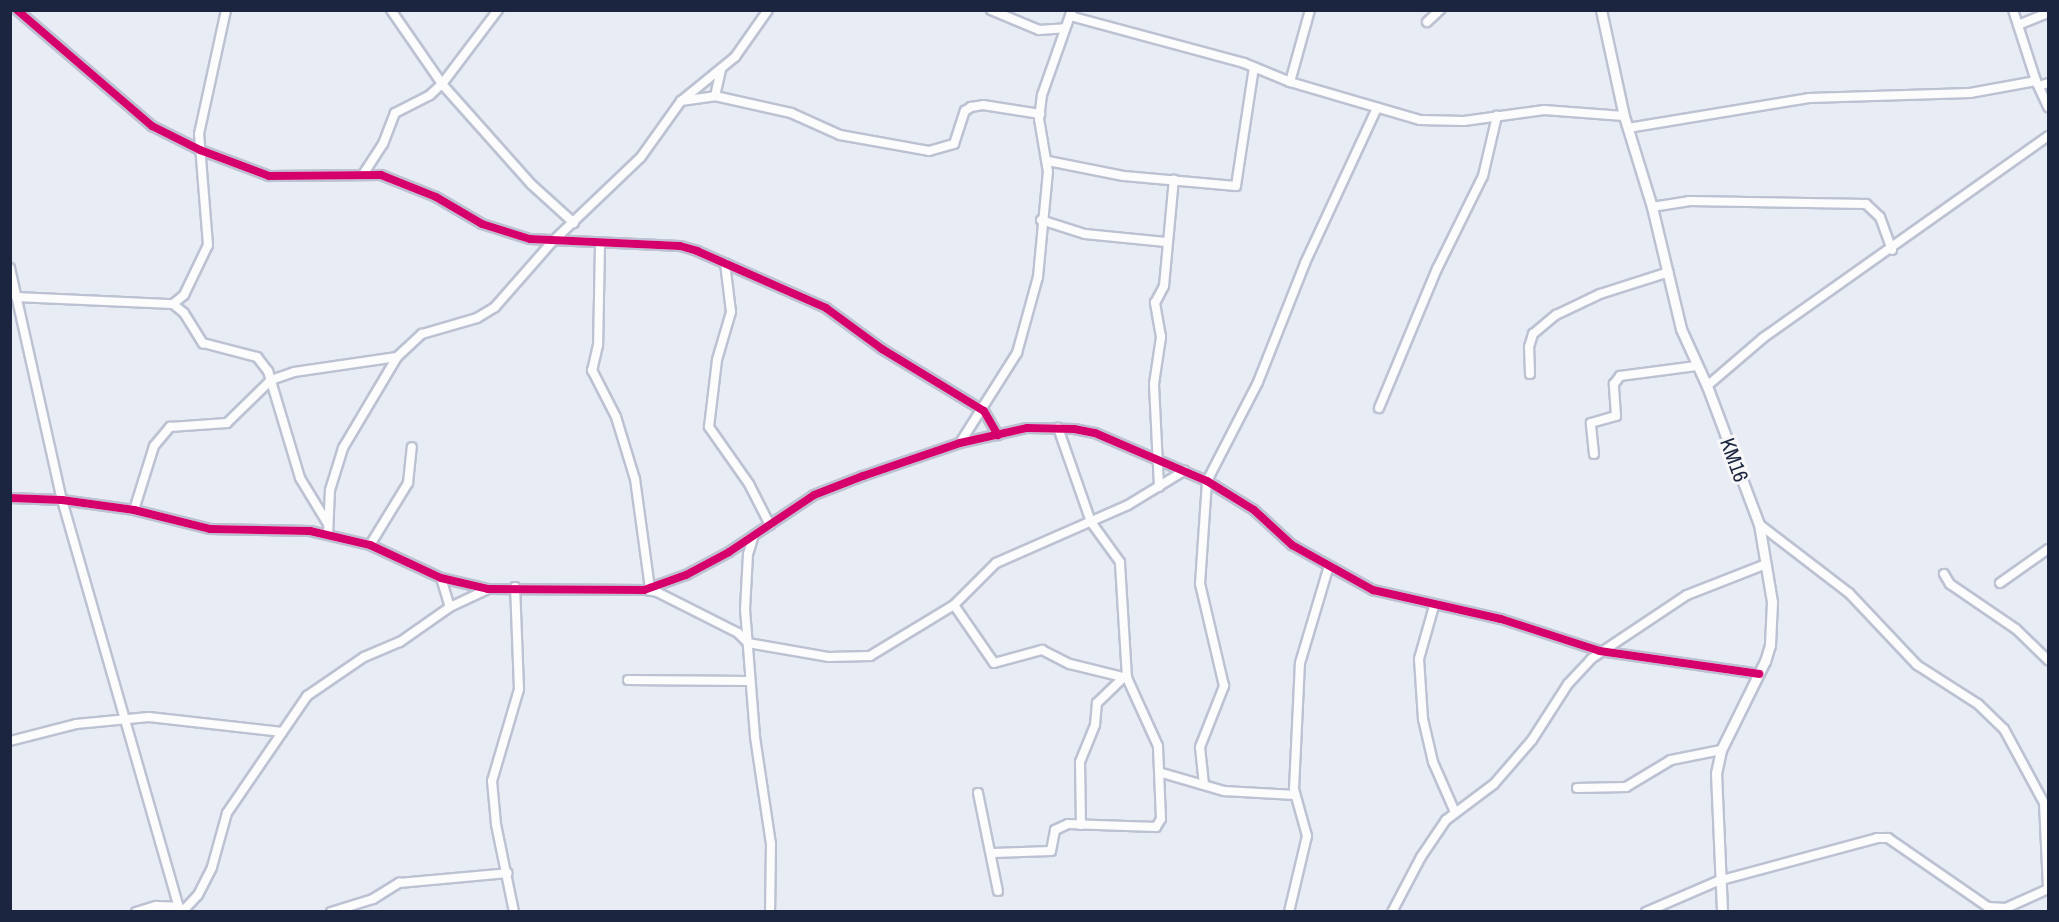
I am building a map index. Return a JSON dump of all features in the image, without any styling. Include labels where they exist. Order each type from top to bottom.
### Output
[{"type":"street","points":[[17,10],[152,126],[200,150],[269,176],[364,173],[418,189],[502,231],[551,243],[680,246],[812,300],[984,411],[998,435]]},
{"type":"street","points":[[173,304],[184,295],[208,245],[199,134],[226,10]]},
{"type":"street","points":[[391,10],[442,84],[531,183],[574,223]]},
{"type":"street","points":[[364,173],[383,144],[395,113],[430,95],[442,84],[498,10]]},
{"type":"street","points":[[328,535],[330,490],[343,448],[397,357],[422,334],[487,314],[551,243],[641,157],[681,101],[721,69],[762,23],[768,10]]},
{"type":"street","points":[[991,10],[1039,30],[1065,28]]},
{"type":"street","points":[[1290,82],[1310,10]]},
{"type":"street","points":[[1427,22],[1440,10]]},
{"type":"street","name":"KM16","points":[[1601,10],[1624,116],[1652,207],[1681,329],[1707,386],[1759,524],[1766,564],[1772,624],[1770,645],[1760,674],[1720,750],[1715,801],[1718,881],[1722,912]]},
{"type":"street","points":[[2013,10],[2037,84],[2049,107]]},
{"type":"street","points":[[960,443],[984,411],[1017,353],[1038,277],[1041,220],[1048,161],[1040,114],[1047,74],[1071,13],[1254,67],[1290,82],[1376,110],[1420,120],[1497,116],[1544,110],[1624,116]]},
{"type":"street","points":[[2018,25],[2049,13]]},
{"type":"street","points":[[1048,161],[1124,176],[1174,178],[1236,186],[1254,67]]},
{"type":"street","points":[[715,96],[721,69]]},
{"type":"street","points":[[1628,128],[1809,98],[1971,93],[2049,83]]},
{"type":"street","points":[[681,101],[715,96],[791,113],[840,135],[929,151],[954,144],[965,111],[970,107],[983,105],[1040,114]]},
{"type":"street","points":[[1204,786],[1200,747],[1224,686],[1200,584],[1207,481],[1258,382],[1305,263],[1376,110]]},
{"type":"street","points":[[1379,408],[1437,269],[1483,176],[1497,116]]},
{"type":"street","points":[[1707,386],[1763,338],[1892,250],[2049,136]]},
{"type":"street","points":[[1159,487],[1154,384],[1161,337],[1155,303],[1164,286],[1166,242],[1174,178]]},
{"type":"street","points":[[1652,207],[1689,201],[1866,204],[1880,217],[1892,250]]},
{"type":"street","points":[[1041,220],[1085,234],[1166,242]]},
{"type":"street","points":[[600,245],[598,345],[592,370],[616,417],[634,479],[647,589]]},
{"type":"street","points":[[725,263],[730,312],[717,360],[710,427],[749,484],[770,525]]},
{"type":"street","points":[[11,269],[62,500],[123,719],[180,910]]},
{"type":"street","points":[[1530,374],[1529,347],[1533,334],[1556,315],[1600,294],[1669,272]]},
{"type":"street","points":[[16,297],[173,304],[184,313],[198,340],[247,351],[263,364],[271,380],[300,478],[328,524]]},
{"type":"street","points":[[134,510],[150,455],[165,432],[177,424],[228,423],[271,380],[314,368],[397,357]]},
{"type":"street","points":[[1594,454],[1591,423],[1616,416],[1614,384],[1620,376],[1696,366]]},
{"type":"street","points":[[647,589],[686,575],[753,538],[814,495],[960,443],[1027,428],[1058,428],[1095,433],[1207,481],[1254,510],[1292,546],[1373,590],[1434,606],[1501,619],[1600,651],[1760,674]]},
{"type":"street","points":[[993,853],[1051,851],[1055,830],[1068,824],[1156,827],[1161,819],[1162,773],[1150,722],[1125,677],[1120,562],[1091,522],[1058,428]]},
{"type":"street","points":[[369,546],[408,483],[412,447]]},
{"type":"street","points":[[10,498],[62,500],[134,510],[210,529],[328,535],[369,546],[441,578],[488,589],[515,587],[647,589],[738,633],[748,643],[828,657],[870,656],[954,605],[996,563],[1091,522],[1159,487],[1184,471]]},
{"type":"street","points":[[1646,912],[1718,881],[1799,857],[1888,838],[1988,907],[2006,908],[2048,889],[2044,803],[2004,729],[1978,704],[1917,665],[1849,593],[1759,524]]},
{"type":"street","points":[[753,538],[746,577],[749,681],[771,844],[770,912]]},
{"type":"street","points":[[2000,583],[2049,549]]},
{"type":"street","points":[[1392,912],[1421,857],[1455,812],[1494,784],[1532,740],[1568,684],[1600,651],[1622,642],[1687,595],[1766,564]]},
{"type":"street","points":[[1289,912],[1306,836],[1295,795],[1300,663],[1329,567]]},
{"type":"street","points":[[1944,574],[1950,584],[2016,629],[2049,660]]},
{"type":"street","points":[[441,578],[450,607]]},
{"type":"street","points":[[514,912],[508,873],[496,824],[492,781],[520,680],[515,587]]},
{"type":"street","points":[[180,910],[208,875],[227,813],[307,696],[332,676],[364,657],[400,642],[450,607],[488,589]]},
{"type":"street","points":[[954,605],[994,663],[1042,650],[1070,664],[1125,677]]},
{"type":"street","points":[[1434,606],[1419,659],[1423,719],[1433,762],[1455,812]]},
{"type":"street","points":[[1081,825],[1079,767],[1095,725],[1096,707],[1125,677]]},
{"type":"street","points":[[628,680],[749,681]]},
{"type":"street","points":[[10,741],[63,727],[123,719],[187,719],[282,732]]},
{"type":"street","points":[[1577,788],[1626,787],[1671,759],[1720,750]]},
{"type":"street","points":[[1162,773],[1204,786],[1295,795]]},
{"type":"street","points":[[978,793],[993,853],[998,891]]},
{"type":"street","points":[[331,912],[373,899],[399,883],[508,873]]},
{"type":"street","points":[[136,912],[156,906],[180,910]]},
{"type":"cycle path","points":[[17,10],[152,126],[200,150],[269,176],[381,175],[436,197],[482,224],[530,239],[680,246],[697,251],[826,308],[882,349],[984,411],[998,435]]},
{"type":"cycle path","points":[[10,498],[62,500],[134,510],[210,529],[310,531],[370,545],[441,578],[488,589],[644,590],[686,575],[729,552],[814,495],[863,476],[960,443],[1027,428],[1074,429],[1095,433],[1207,481],[1254,510],[1292,545],[1373,590],[1501,619],[1600,651],[1759,674]]}]
